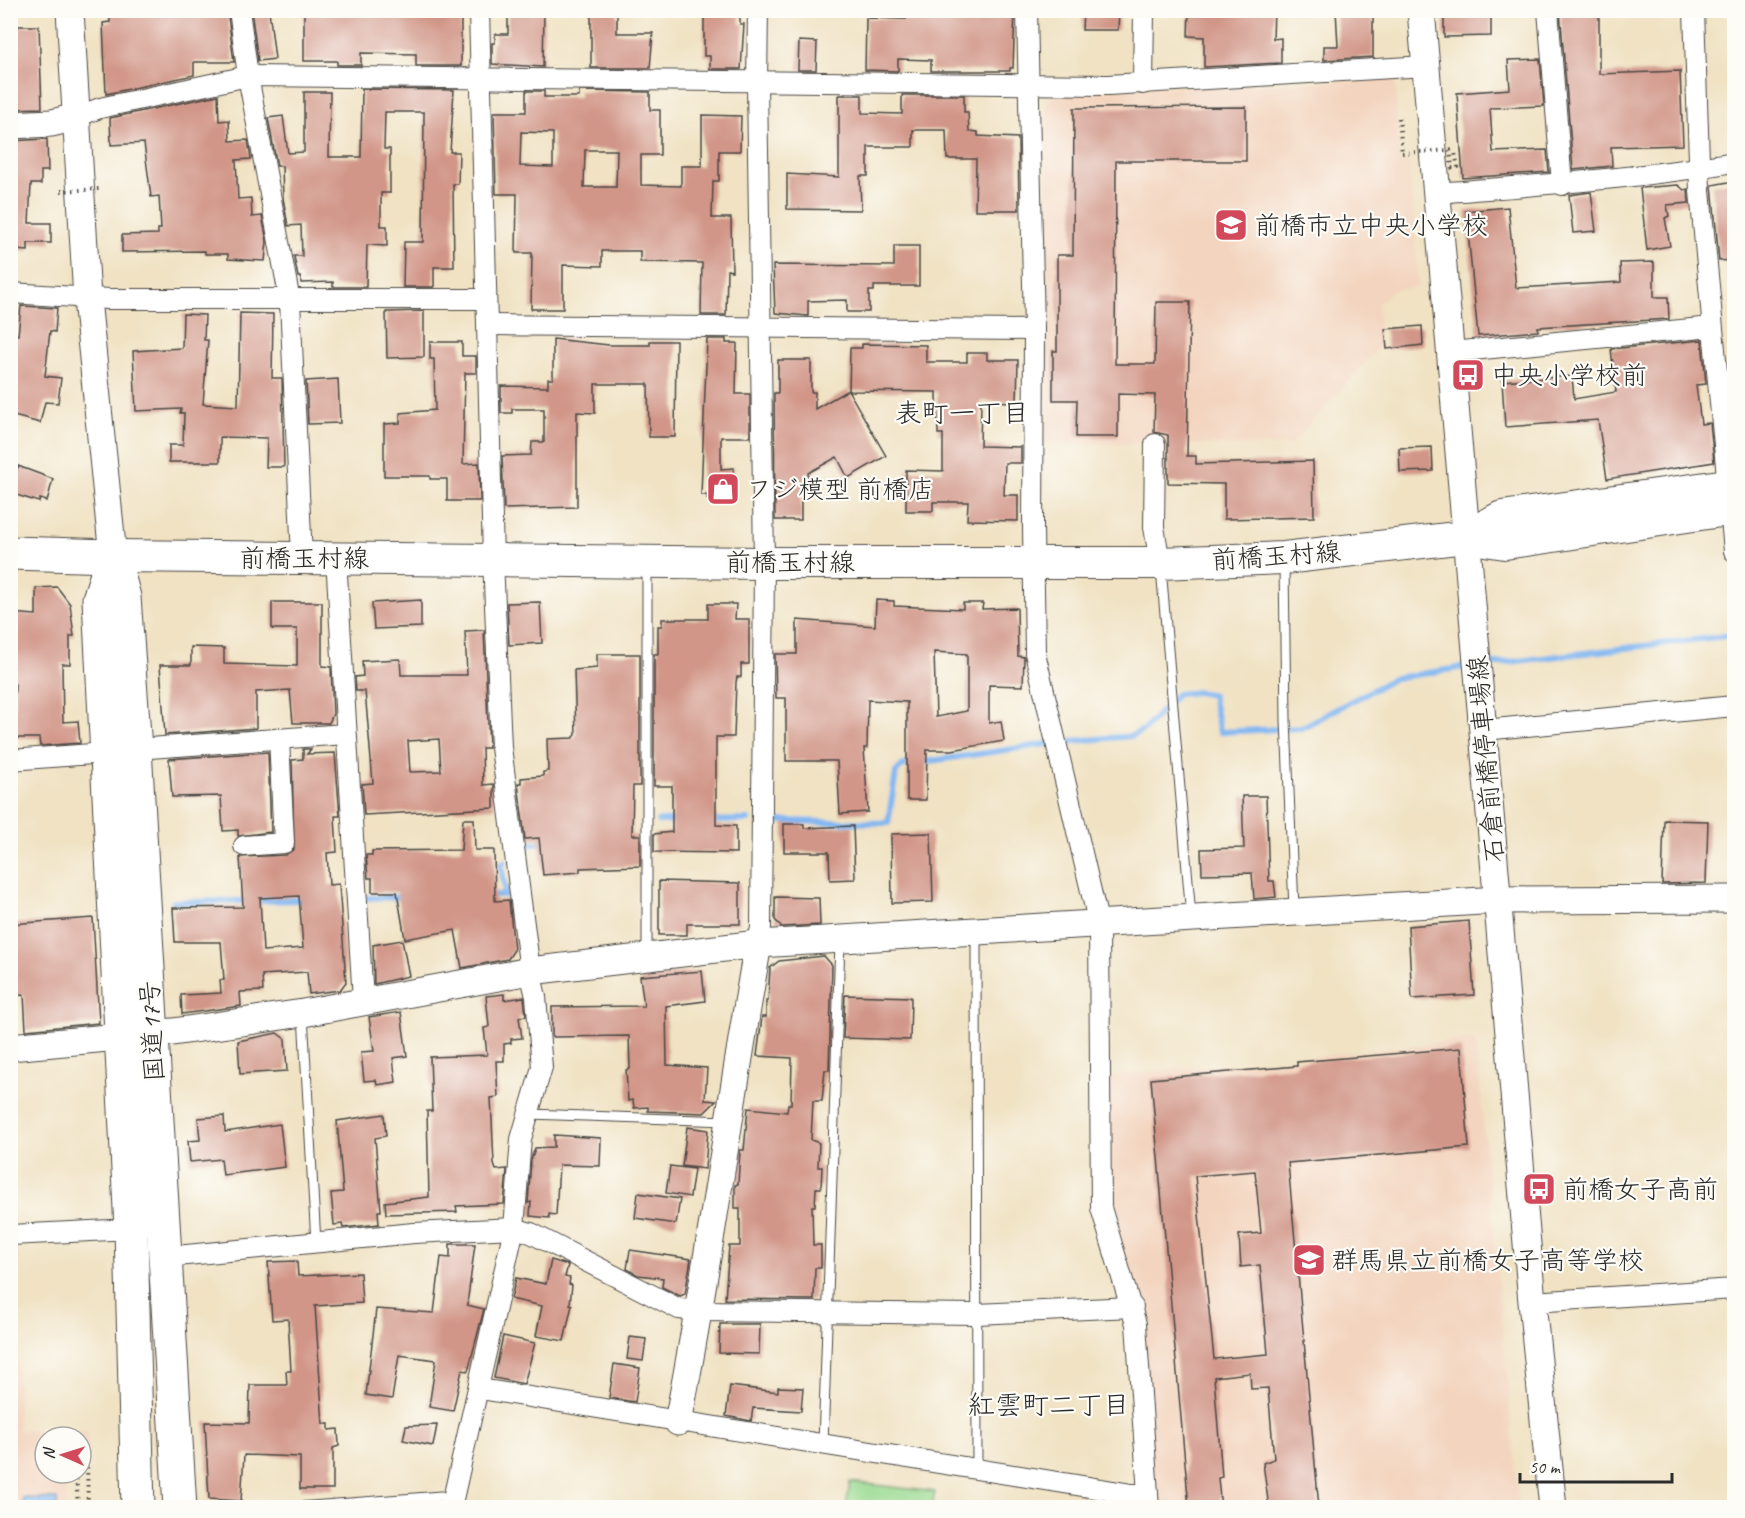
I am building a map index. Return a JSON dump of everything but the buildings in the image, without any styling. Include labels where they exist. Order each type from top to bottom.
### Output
[{"type":"highway","points":[[10,553],[113,556]]},
{"type":"highway","name":"国道17号","points":[[113,556],[124,597],[121,751],[137,1037],[166,1257],[180,1508]]},
{"type":"highway","name":"国道17号","points":[[137,1037],[130,1229],[138,1508]]},
{"type":"main road","name":"前橋玉村線","points":[[113,556],[1160,563],[1284,558],[1465,537],[1505,543],[1732,496]]},
{"type":"street","points":[[70,10],[87,299],[113,556]]},
{"type":"street","points":[[239,10],[248,76],[290,301],[302,558]]},
{"type":"street","points":[[453,1504],[514,1228],[521,1140],[542,1067],[536,997],[530,971],[501,747],[493,559],[479,10]]},
{"type":"street","points":[[678,1422],[699,1311],[727,1121],[761,927],[764,562],[756,83],[758,10]]},
{"type":"street","points":[[480,1389],[1132,1494],[1148,1501],[1136,1324],[1101,1208],[1099,925],[1035,653],[1034,330],[1027,10]]},
{"type":"street","points":[[1143,84],[1144,10]]},
{"type":"street","name":"石倉前橋停車場線","points":[[1421,10],[1532,1302],[1553,1508]]},
{"type":"street","points":[[1548,10],[1562,185]]},
{"type":"street","points":[[1694,10],[1699,169],[1712,327],[1732,496],[1734,550]]},
{"type":"street","points":[[10,126],[52,123],[100,108],[248,76],[756,83],[1143,84],[1426,66]]},
{"type":"street","points":[[1437,193],[1562,185],[1699,169],[1734,162]]},
{"type":"street","points":[[10,293],[87,299],[290,301],[486,298]]},
{"type":"street","points":[[487,325],[1034,330]]},
{"type":"street","points":[[1451,352],[1712,327]]},
{"type":"street","points":[[1155,444],[1154,527],[1160,563]]},
{"type":"street","points":[[336,558],[363,1001]]},
{"type":"street","points":[[1484,730],[1734,705]]},
{"type":"street","points":[[10,760],[346,734]]},
{"type":"street","points":[[244,846],[285,843],[279,738]]},
{"type":"street","points":[[10,1047],[137,1037],[303,1013],[530,971],[758,944],[1499,900],[1734,899]]},
{"type":"street","points":[[166,1257],[414,1233],[514,1228],[531,1233],[680,1309],[977,1314],[1132,1307]]},
{"type":"street","points":[[10,1235],[130,1229]]},
{"type":"street","points":[[1532,1302],[1734,1289]]},
{"type":"lane","points":[[1284,558],[1286,720],[1294,913]]},
{"type":"lane","points":[[647,560],[647,958]]},
{"type":"lane","points":[[1160,563],[1175,709],[1192,919]]},
{"type":"lane","points":[[976,932],[976,1469]]},
{"type":"lane","points":[[823,1445],[840,940]]},
{"type":"lane","points":[[303,1013],[316,1243]]},
{"type":"lane","points":[[528,1114],[727,1121]]},
{"type":"lane","points":[[285,1508],[441,1496],[453,1504]]},
{"type":"path","points":[[1399,118],[1402,153],[1450,150],[1452,168],[1458,167],[1455,153]]},
{"type":"path","points":[[61,191],[99,189]]},
{"type":"path","points":[[77,1485],[78,1508]]},
{"type":"path","points":[[88,1485],[88,1508]]},
{"type":"path","points":[[98,1508],[99,1498]]},
{"type":"shaded area","name":"前橋市立中央小学校","points":[[1395,79],[1400,162],[1409,162],[1419,287],[1392,290],[1378,304],[1379,347],[1290,446],[1047,443],[1047,101],[1060,90]]},
{"type":"shaded area","name":"群馬県立前橋女子高等学校","points":[[1471,1039],[1476,1043],[1519,1507],[1153,1507],[1140,1321],[1109,1220],[1102,1076],[1285,1060]]},
{"type":"shaded area","points":[[10,1248],[18,1248],[18,1430],[33,1430],[33,1485],[66,1485],[67,1507],[11,1507]]},
{"type":"green space","points":[[850,1482],[935,1492],[932,1507],[846,1507]]},
{"type":"water","points":[[23,1498],[57,1499],[57,1507],[23,1507]]},
{"type":"waterway","points":[[1485,665],[1734,635]]},
{"type":"waterway","points":[[772,821],[888,823],[896,772],[903,765],[1061,742],[1132,736],[1145,729],[1177,694],[1198,692],[1212,695],[1220,732],[1301,728],[1395,678],[1472,666]]},
{"type":"waterway","points":[[710,821],[748,820]]},
{"type":"waterway","points":[[658,821],[679,821]]},
{"type":"waterway","points":[[522,846],[546,842]]},
{"type":"waterway","points":[[488,895],[506,895],[501,865],[504,862]]},
{"type":"waterway","points":[[362,898],[406,897]]},
{"type":"waterway","points":[[174,902],[306,900]]},
{"type":"place","name":"前橋市立中央小学校","points":[[1231,225]]},
{"type":"place","name":"中央小学校前","points":[[1468,375]]},
{"type":"place","name":"フジ模型 前橋店","points":[[723,489]]},
{"type":"place","name":"前橋女子高前","points":[[1539,1189]]},
{"type":"place","name":"群馬県立前橋女子高等学校","points":[[1309,1260]]},
{"type":"district","name":"表町一丁目","points":[[962,413]]},
{"type":"district","name":"紅雲町二丁目","points":[[1049,1405]]}]
